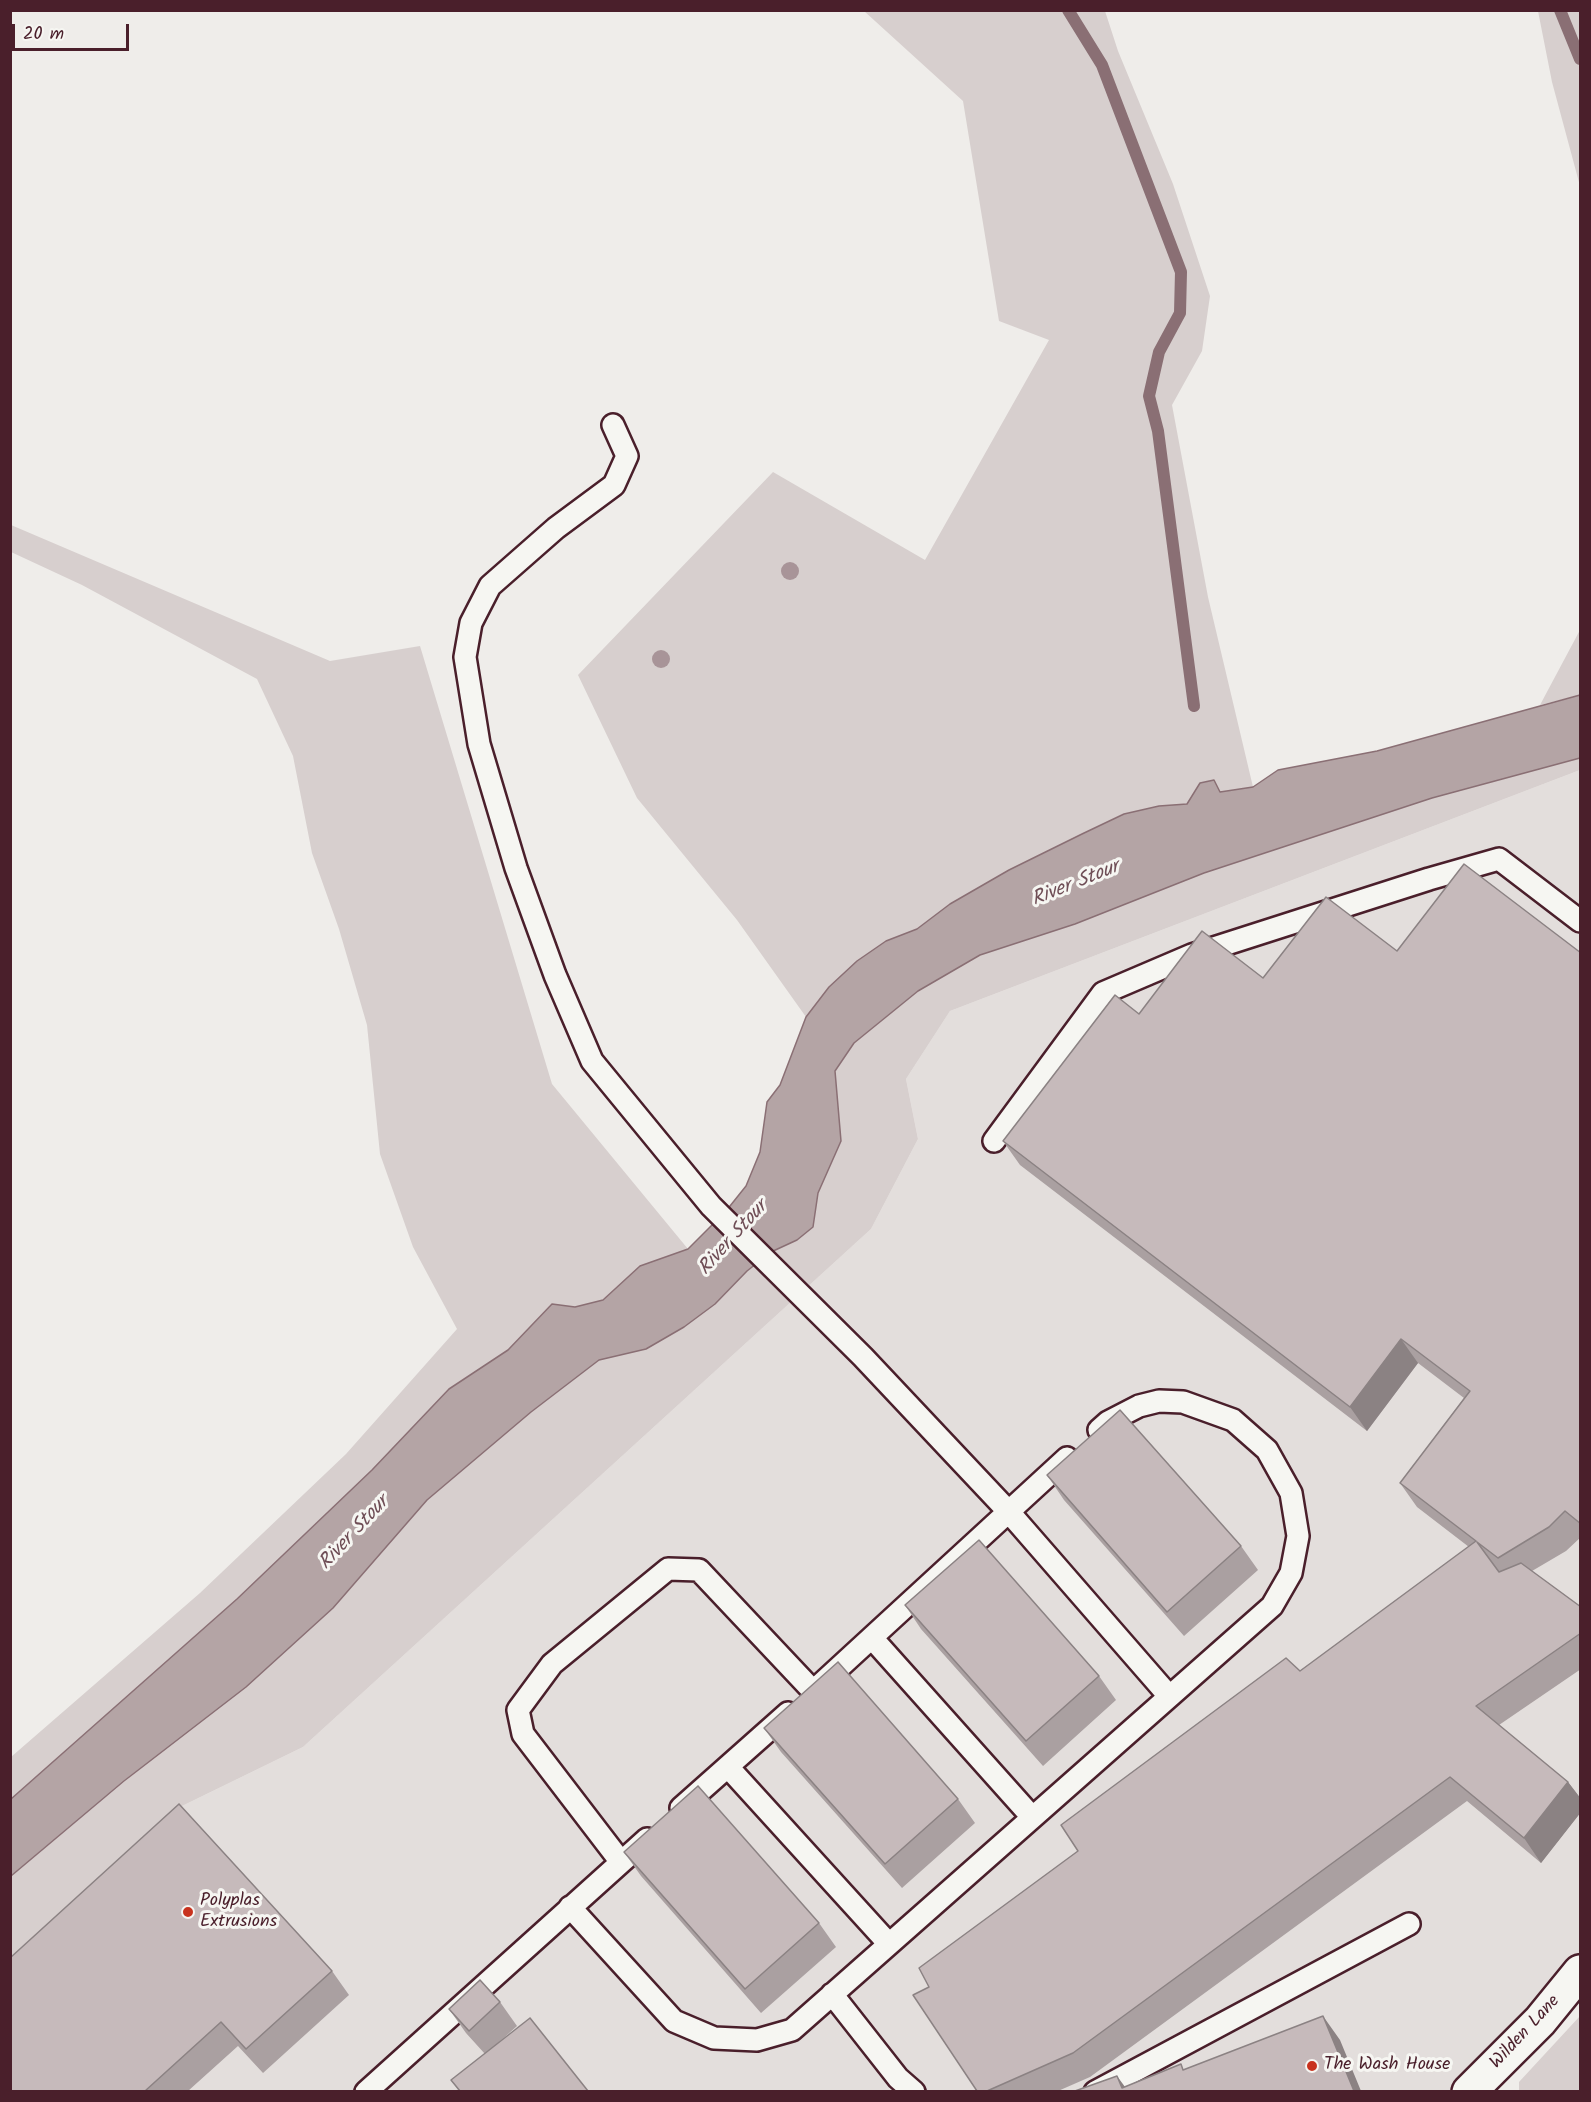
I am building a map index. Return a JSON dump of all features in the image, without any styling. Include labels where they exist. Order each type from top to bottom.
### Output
[{"type":"street","name":"Wilden Lane","points":[[1468,2091],[1540,2021],[1581,1972]]},
{"type":"lane","points":[[613,425],[627,456],[614,485],[556,528],[490,586],[471,623],[465,657],[479,744],[516,868],[555,975],[592,1061],[711,1206],[783,1276],[1008,1511],[1169,1696]]},
{"type":"lane","points":[[994,1141],[1103,993],[1192,955],[1499,859],[1581,921]]},
{"type":"lane","points":[[369,2091],[570,1907],[813,1692],[1008,1511],[1108,1422],[1139,1406],[1159,1401],[1183,1402],[1233,1420],[1267,1450],[1291,1493],[1298,1536],[1291,1573],[1272,1606],[792,2030],[757,2040],[714,2038],[674,2021],[570,1907]]},
{"type":"lane","points":[[621,1863],[523,1734],[518,1710],[552,1664],[668,1569],[699,1570],[813,1692]]},
{"type":"lane","points":[[872,1638],[1032,1817]]},
{"type":"lane","points":[[728,1767],[889,1944]]},
{"type":"lane","points":[[1095,2091],[1409,1924]]},
{"type":"lane","points":[[832,1994],[898,2078],[914,2091]]},
{"type":"shaded area","points":[[864,11],[1105,11],[1118,51],[1173,184],[1210,296],[1202,351],[1172,405],[1208,597],[1253,787],[1219,792],[1187,804],[1159,806],[1123,814],[1009,870],[950,904],[917,929],[886,941],[829,987],[806,1017],[737,920],[637,798],[578,675],[773,472],[925,560],[1049,340],[999,321],[963,101]]},
{"type":"shaded area","points":[[1538,11],[1580,11],[1580,186],[1552,82]]},
{"type":"shaded area","points":[[11,525],[330,661],[420,646],[552,1084],[688,1249],[640,1266],[603,1300],[575,1307],[552,1304],[508,1350],[449,1389],[372,1470],[237,1599],[11,1799],[11,1757],[200,1593],[346,1454],[457,1329],[413,1247],[380,1154],[367,1025],[339,929],[312,853],[293,756],[257,679],[82,585],[11,552]]},
{"type":"shaded area","points":[[1580,630],[1580,695],[1540,705]]},
{"type":"shaded area","points":[[1580,758],[1580,770],[950,1011],[906,1079],[918,1139],[871,1229],[303,1747],[182,1806],[11,1959],[11,1876],[333,1608],[427,1500],[531,1412],[599,1360],[646,1349],[684,1327],[715,1304],[747,1271],[771,1252],[797,1240],[813,1227],[818,1193],[841,1141],[835,1071],[854,1043],[918,991],[980,955],[1075,924],[1204,873],[1432,798]]},
{"type":"shaded area","points":[[1580,770],[1580,1971],[1469,2091],[11,2091],[10,1959],[182,1806],[303,1747],[871,1229],[918,1139],[906,1079],[950,1011]]},
{"type":"shaded area","points":[[1580,2016],[1580,2091],[1519,2091],[1519,2082]]},
{"type":"water","name":"River Stour","points":[[1580,695],[1580,758],[1432,798],[1204,873],[1075,924],[980,955],[918,991],[854,1043],[835,1071],[841,1141],[818,1193],[813,1227],[797,1240],[771,1252],[747,1271],[715,1304],[684,1327],[646,1349],[599,1360],[531,1412],[427,1500],[333,1608],[246,1687],[124,1781],[11,1876],[11,1799],[237,1599],[372,1470],[449,1389],[508,1350],[552,1304],[575,1307],[603,1300],[640,1266],[688,1249],[726,1211],[746,1186],[760,1152],[767,1102],[780,1085],[806,1017],[829,987],[857,961],[886,941],[917,929],[950,904],[1009,870],[1124,814],[1159,806],[1187,804],[1200,783],[1214,780],[1220,792],[1253,787],[1278,770],[1377,751]]},
{"type":"building","points":[[1464,864],[1581,953],[1581,1524],[1565,1511],[1549,1527],[1498,1558],[1477,1542],[1499,1572],[1521,1563],[1581,1607],[1581,1633],[1476,1706],[1568,1782],[1524,1838],[1450,1777],[1073,2053],[987,2091],[977,2091],[913,1995],[929,1987],[919,1968],[1078,1851],[1061,1825],[1286,1658],[1300,1671],[1476,1541],[1400,1483],[1470,1391],[1401,1339],[1350,1407],[1003,1141],[1115,995],[1139,1014],[1202,931],[1263,978],[1326,897],[1397,951]]},
{"type":"building","points":[[1120,1410],[1241,1546],[1167,1612],[1047,1475]]},
{"type":"building","points":[[979,1540],[1099,1676],[1026,1741],[905,1605]]},
{"type":"building","points":[[838,1662],[958,1799],[885,1864],[764,1728]]},
{"type":"building","points":[[698,1786],[819,1923],[745,1989],[624,1852]]},
{"type":"building","name":"Polyplas Extrusions","points":[[179,1804],[332,1971],[246,2049],[221,2022],[145,2091],[10,2091],[10,1958]]},
{"type":"building","points":[[480,1980],[500,2002],[469,2031],[449,2009]]},
{"type":"building","points":[[1323,2016],[1354,2091],[1075,2091],[1117,2076],[1122,2088],[1181,2064],[1183,2070]]},
{"type":"building","points":[[530,2018],[588,2091],[460,2091],[451,2080]]},
{"type":"waterway","points":[[1068,10],[1102,65],[1181,272],[1180,313],[1159,352],[1149,396],[1158,431],[1194,706]]},
{"type":"waterway","points":[[1560,10],[1580,59]]},
{"type":"place","name":"Polyplas Extrusions","points":[[188,1912]]},
{"type":"place","name":"The Wash House","points":[[1312,2066]]}]
